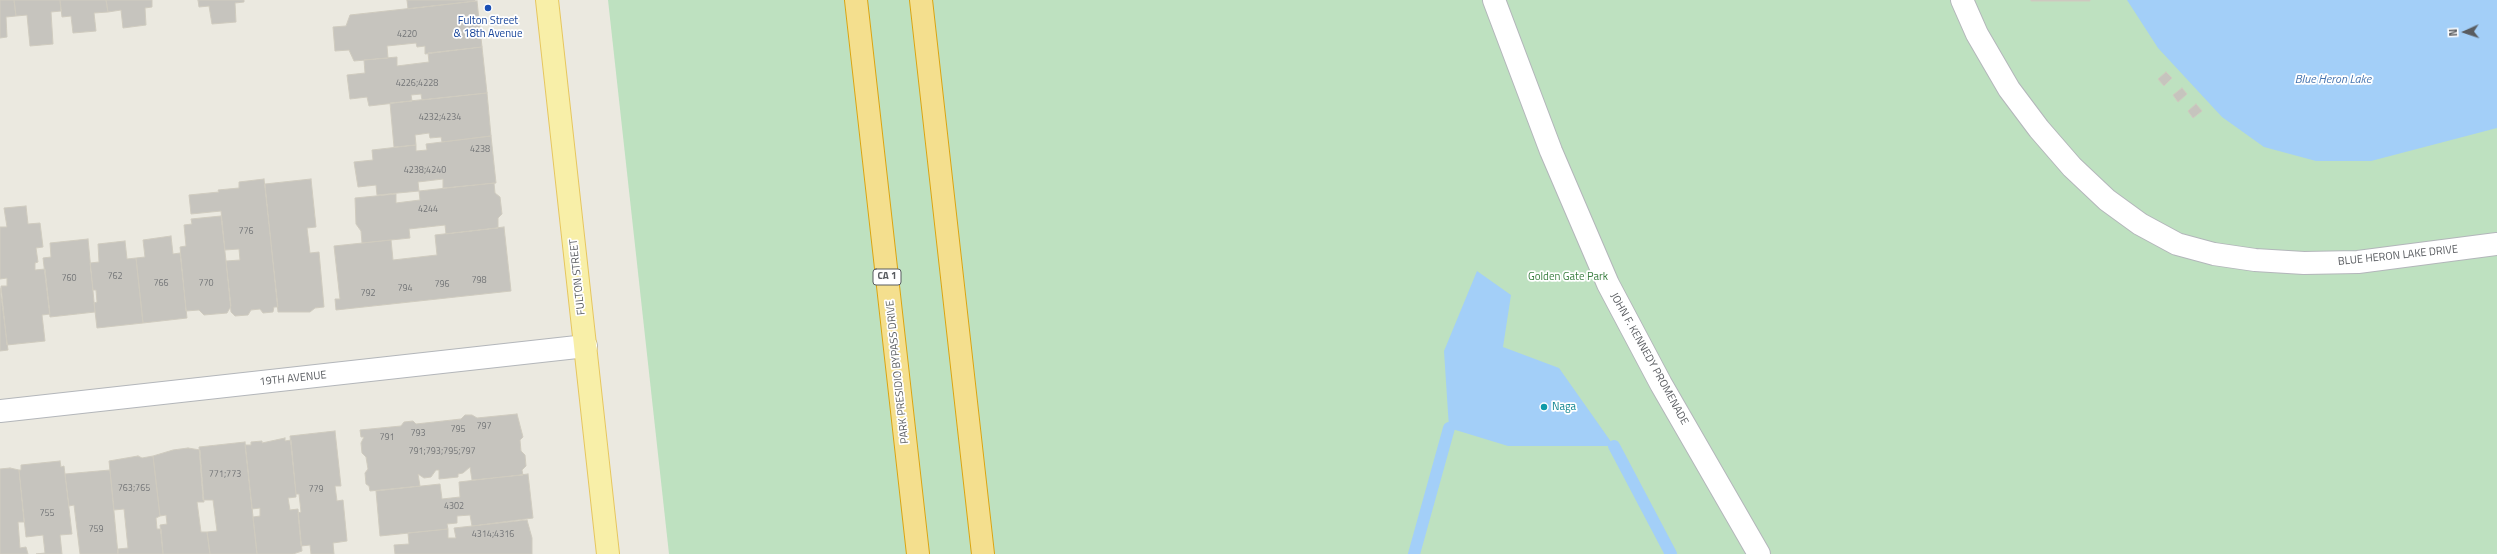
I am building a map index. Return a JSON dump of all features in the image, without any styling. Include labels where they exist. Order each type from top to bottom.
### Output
[{"type":"highway","name":"PARK PRESIDIO BYPASS DRIVE","points":[[856,0],[918,554]]},
{"type":"highway","points":[[921,0],[983,554]]},
{"type":"main road","name":"FULTON STREET","points":[[548,0],[608,554]]},
{"type":"street","name":"JOHN F. KENNEDY PROMENADE","points":[[1494,0],[1551,152],[1608,284],[1661,384],[1759,554]]},
{"type":"street","name":"BLUE HERON LAKE DRIVE","points":[[1962,0],[1976,34],[2009,88],[2063,156],[2107,200],[2140,224],[2177,244],[2214,254],[2255,260],[2304,263],[2358,262],[2497,244]]},
{"type":"street","name":"19TH AVENUE","points":[[0,411],[586,346]]},
{"type":"green space","name":"Golden Gate Park","points":[[608,0],[2497,0],[2497,554],[669,554]]},
{"type":"water","name":"Blue Heron Lake","points":[[2127,0],[2497,0],[2497,128],[2371,161],[2316,161],[2264,147],[2222,117],[2158,48]]},
{"type":"water","points":[[1477,271],[1511,295],[1503,347],[1559,368],[1614,446],[1508,446],[1449,428],[1444,351]]},
{"type":"building","points":[[0,0],[14,0],[16,16],[6,17],[7,37],[0,38]]},
{"type":"building","points":[[14,0],[60,0],[61,11],[51,12],[53,44],[30,46],[27,15],[16,16]]},
{"type":"building","points":[[60,0],[106,0],[108,12],[94,13],[96,31],[73,33],[71,16],[62,17]]},
{"type":"building","points":[[106,0],[152,0],[152,7],[145,8],[146,25],[123,28],[121,10],[108,12]]},
{"type":"building","points":[[198,0],[244,0],[244,2],[235,3],[236,22],[212,24],[209,6],[199,7]]},
{"type":"building","points":[[407,0],[475,0],[475,1],[408,9]]},
{"type":"building","points":[[2090,0],[2090,1],[2031,1]]},
{"type":"building","points":[[477,1],[482,47],[425,54],[425,46],[417,47],[416,43],[387,46],[388,58],[354,61],[349,50],[335,51],[333,27],[346,26],[350,15]]},
{"type":"building","points":[[482,47],[487,93],[422,100],[421,94],[411,95],[412,101],[369,106],[367,97],[350,99],[347,75],[365,73],[364,60],[397,57],[397,66],[429,62],[428,53]]},
{"type":"building","points":[[2166,72],[2172,78],[2164,86],[2158,79]]},
{"type":"building","points":[[2182,88],[2187,94],[2178,102],[2173,95]]},
{"type":"building","points":[[487,93],[491,136],[442,142],[441,137],[430,138],[429,133],[415,135],[416,145],[394,147],[390,103]]},
{"type":"building","points":[[2196,104],[2202,111],[2193,118],[2188,111]]},
{"type":"building","points":[[491,136],[496,183],[443,188],[443,179],[418,182],[419,191],[377,195],[376,185],[358,187],[354,162],[373,160],[372,150],[416,145],[416,151],[427,150],[426,144]]},
{"type":"building","points":[[264,179],[278,307],[274,307],[273,312],[263,313],[260,309],[251,310],[248,315],[235,316],[231,312],[226,261],[240,260],[239,249],[225,250],[221,211],[191,214],[189,195],[239,188],[239,182]]},
{"type":"building","points":[[311,179],[316,227],[307,228],[310,253],[319,252],[324,307],[315,308],[310,312],[278,312],[265,184]]},
{"type":"building","points":[[494,183],[495,193],[500,197],[502,214],[498,218],[498,228],[446,234],[445,225],[409,229],[410,238],[362,243],[361,231],[356,224],[355,198],[396,194],[396,203],[420,200],[419,191]]},
{"type":"building","points":[[26,206],[28,224],[40,223],[43,247],[36,248],[38,262],[35,263],[35,270],[45,269],[50,314],[42,315],[45,341],[7,345],[1,286],[7,286],[7,278],[0,279],[0,227],[7,227],[4,208]]},
{"type":"building","points":[[221,216],[231,306],[227,313],[204,315],[199,310],[186,311],[180,247],[186,246],[184,225],[192,224],[191,219]]},
{"type":"building","points":[[504,227],[511,291],[336,310],[335,299],[340,299],[334,246],[391,240],[393,260],[437,255],[435,235]]},
{"type":"building","points":[[171,236],[173,254],[180,253],[187,318],[143,323],[136,258],[145,257],[143,240]]},
{"type":"building","points":[[88,239],[95,312],[50,317],[43,258],[51,257],[50,243]]},
{"type":"building","points":[[125,241],[127,259],[136,258],[143,323],[97,328],[94,303],[97,302],[96,290],[93,290],[90,263],[99,262],[98,244]]},
{"type":"building","points":[[0,288],[8,350],[0,351]]},
{"type":"building","points":[[517,414],[523,437],[520,440],[521,451],[525,455],[526,466],[522,470],[523,475],[472,480],[470,467],[463,473],[458,474],[458,477],[439,479],[439,470],[436,470],[431,477],[424,478],[418,474],[420,486],[370,491],[369,486],[366,484],[365,473],[368,469],[366,457],[362,453],[361,443],[364,437],[361,437],[360,430],[401,426],[404,422],[413,421],[416,424],[461,419],[465,415],[472,415],[477,418]]},
{"type":"building","points":[[335,431],[341,486],[335,486],[337,501],[343,500],[347,541],[333,543],[334,554],[311,554],[310,545],[301,546],[298,513],[301,512],[299,494],[296,494],[290,436]]},
{"type":"building","points":[[285,438],[285,441],[291,440],[296,494],[296,497],[288,498],[290,510],[298,509],[302,551],[293,554],[257,554],[253,517],[260,516],[260,508],[252,509],[245,445],[251,445],[251,442],[262,441],[262,443]]},
{"type":"building","points":[[245,442],[257,554],[210,554],[207,532],[217,531],[213,500],[203,500],[199,447]]},
{"type":"building","points":[[188,448],[200,450],[204,502],[197,502],[201,532],[207,532],[210,554],[163,554],[160,525],[167,524],[166,515],[160,516],[153,456],[173,450]]},
{"type":"building","points":[[138,456],[142,458],[153,456],[160,516],[156,518],[157,529],[161,529],[163,554],[118,554],[118,549],[128,548],[124,509],[114,510],[109,461]]},
{"type":"building","points":[[60,461],[61,467],[64,466],[72,534],[60,535],[62,554],[36,554],[45,553],[43,535],[26,537],[19,470],[21,470],[21,465]]},
{"type":"building","points":[[10,468],[19,470],[24,522],[18,522],[20,548],[26,547],[28,554],[0,554],[0,469]]},
{"type":"building","points":[[110,470],[118,554],[80,554],[74,505],[69,506],[65,474]]},
{"type":"building","points":[[528,474],[533,518],[472,526],[470,515],[457,516],[457,523],[447,524],[448,529],[380,536],[376,491],[440,484],[442,499],[460,497],[459,482]]},
{"type":"building","points":[[527,520],[532,538],[532,554],[395,554],[394,545],[409,544],[408,533],[448,529],[448,538],[456,538],[454,528]]},
{"type":"waterway","points":[[1414,554],[1449,428]]},
{"type":"waterway","points":[[1614,446],[1671,554]]},
{"type":"place","name":"Fulton Street & 18th Avenue","points":[[488,8]]},
{"type":"place","name":"Naga","points":[[1544,407]]}]
